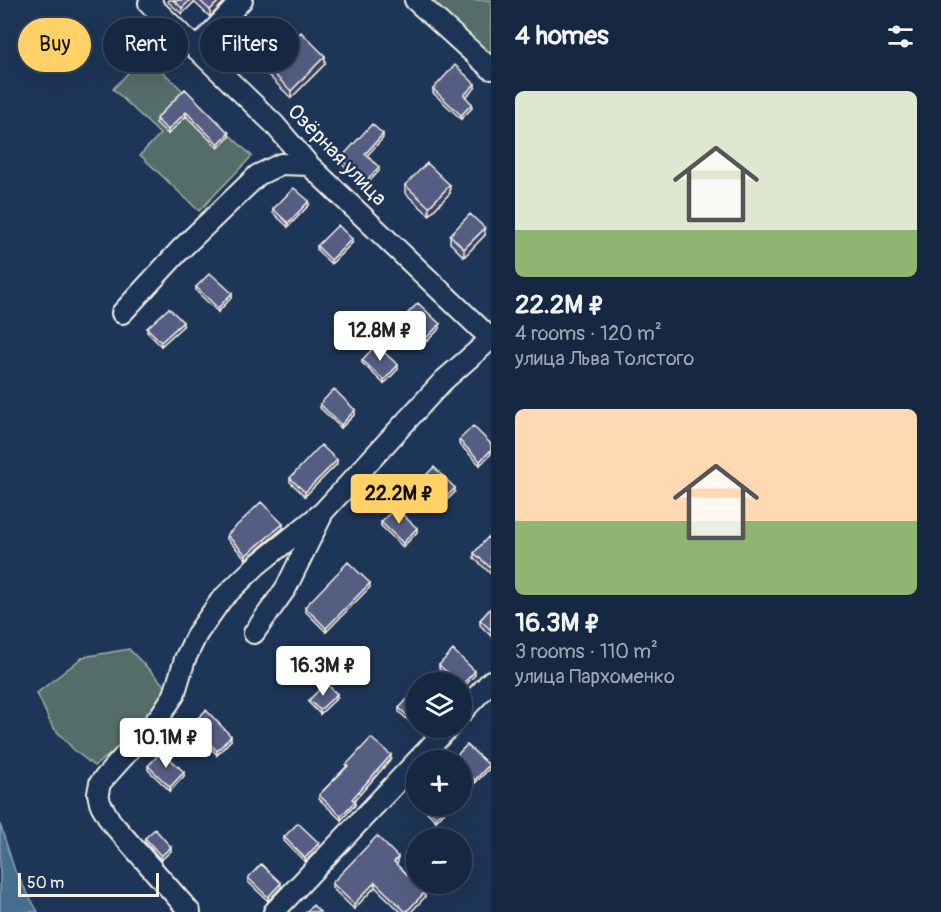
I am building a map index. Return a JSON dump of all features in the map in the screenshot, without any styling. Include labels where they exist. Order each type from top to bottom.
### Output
[{"type":"street","points":[[196,49],[242,0]]},
{"type":"street","points":[[415,0],[491,69]]},
{"type":"street","name":"Озёрная улица","points":[[151,2],[274,124],[309,165],[491,339]]},
{"type":"street","points":[[122,314],[180,250],[258,175],[281,164],[309,165]]},
{"type":"street","points":[[190,912],[111,822],[100,803],[98,794],[100,783],[160,716],[174,695],[185,659],[197,634],[221,600],[257,565],[323,512],[443,381],[491,339]]},
{"type":"street","points":[[254,633],[286,588],[323,512]]},
{"type":"street","points":[[472,701],[491,681]]},
{"type":"street","points":[[274,912],[439,738]]},
{"type":"green space","points":[[428,0],[491,0],[491,57]]},
{"type":"green space","points":[[129,72],[163,72],[252,156],[199,211],[140,155],[160,134],[113,89]]},
{"type":"green space","points":[[129,649],[167,688],[142,731],[94,766],[74,750],[52,726],[37,693],[83,657]]},
{"type":"water","points":[[0,824],[15,871],[38,912],[0,912]]},
{"type":"building","points":[[173,0],[190,0],[182,8]]},
{"type":"building","points":[[199,0],[220,0],[210,10]]},
{"type":"building","points":[[301,32],[325,56],[291,91],[272,72],[299,72],[299,34]]},
{"type":"building","points":[[455,65],[475,84],[464,95],[472,104],[461,115],[433,89]]},
{"type":"building","points":[[185,89],[229,133],[218,144],[186,112],[168,130],[156,119]]},
{"type":"building","points":[[372,124],[383,134],[365,154],[379,167],[366,181],[340,159]]},
{"type":"building","points":[[427,163],[450,185],[429,207],[405,185]]},
{"type":"building","points":[[294,188],[309,201],[288,223],[273,209]]},
{"type":"building","points":[[470,214],[485,228],[464,249],[450,235]]},
{"type":"building","points":[[338,225],[352,239],[331,260],[317,246]]},
{"type":"building","points":[[210,273],[232,293],[218,308],[196,287]]},
{"type":"building","points":[[418,303],[440,324],[426,338],[404,317]]},
{"type":"building","points":[[169,308],[183,322],[161,342],[147,328]]},
{"type":"building","points":[[376,345],[398,365],[384,380],[362,360]]},
{"type":"building","points":[[334,389],[355,410],[341,425],[320,404]]},
{"type":"building","points":[[473,426],[491,444],[491,450],[480,461],[459,440]]},
{"type":"building","points":[[321,445],[337,460],[305,492],[290,478]]},
{"type":"building","points":[[434,467],[455,488],[441,502],[420,481]]},
{"type":"building","points":[[261,502],[283,524],[246,555],[227,535]]},
{"type":"building","points":[[395,508],[417,528],[403,543],[381,522]]},
{"type":"building","points":[[488,537],[491,540],[491,568],[474,553]]},
{"type":"building","points":[[348,562],[370,583],[326,628],[305,607]]},
{"type":"building","points":[[491,608],[491,630],[480,620]]},
{"type":"building","points":[[453,650],[475,671],[472,674],[472,672],[447,672],[439,665]]},
{"type":"building","points":[[326,683],[337,694],[320,710],[309,700]]},
{"type":"building","points":[[406,700],[406,714],[399,708]]},
{"type":"building","points":[[206,710],[231,736],[217,751],[191,725]]},
{"type":"building","points":[[371,738],[391,755],[352,799],[355,801],[341,816],[319,795],[348,766],[346,765]]},
{"type":"building","points":[[467,745],[489,765],[475,780],[472,777],[472,750],[462,750]]},
{"type":"building","points":[[162,751],[184,772],[170,787],[148,766]]},
{"type":"building","points":[[298,823],[319,843],[305,858],[284,837]]},
{"type":"building","points":[[155,829],[171,847],[161,856],[145,838]]},
{"type":"building","points":[[377,836],[398,857],[394,862],[406,874],[406,894],[423,894],[406,912],[375,882],[354,904],[332,883]]},
{"type":"building","points":[[261,864],[281,883],[268,897],[248,878]]},
{"type":"building","points":[[313,905],[320,912],[306,912]]}]
